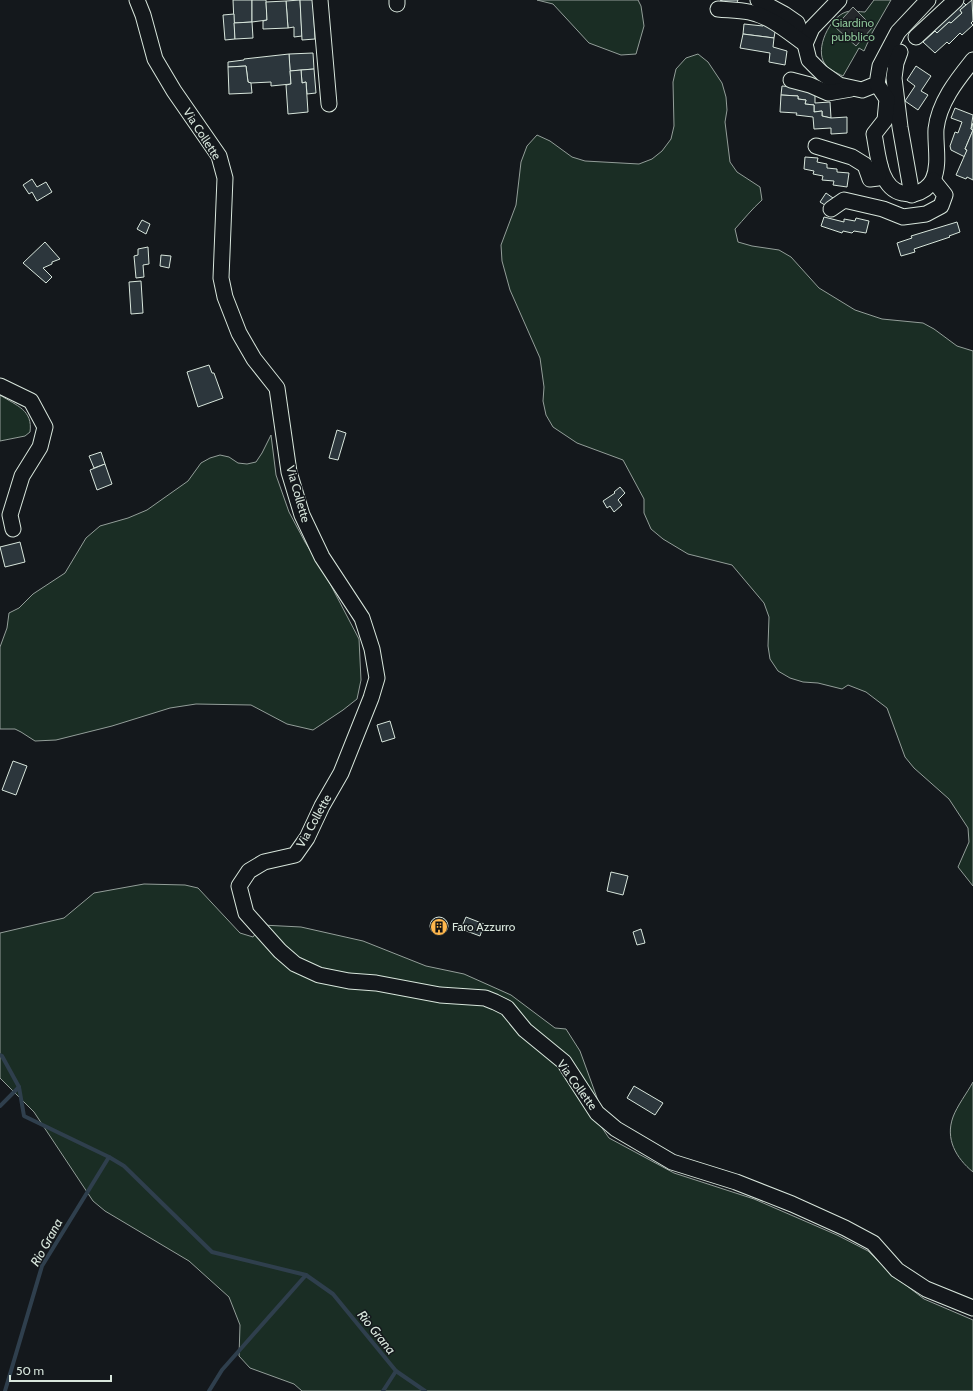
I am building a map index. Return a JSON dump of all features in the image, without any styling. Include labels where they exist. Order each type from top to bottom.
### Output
[{"type":"street","name":"Via Collette","points":[[137,0],[143,15],[155,59],[174,91],[219,156],[225,178],[221,278],[225,297],[239,333],[254,359],[278,388],[289,472],[302,515],[322,557],[362,618],[372,649],[377,678],[371,698],[341,773],[322,806],[307,838],[295,855],[264,862],[249,871],[239,886],[246,913],[280,951],[295,964],[319,975],[440,995],[486,998],[496,1002],[507,1008],[525,1030],[564,1062],[597,1113],[616,1129],[672,1162],[736,1182],[792,1204],[845,1228],[873,1243],[897,1270],[926,1289],[973,1308]]},
{"type":"street","points":[[320,0],[329,104]]},
{"type":"street","points":[[758,0],[784,14],[797,24],[805,44],[809,60],[822,73],[839,85],[855,89],[862,90],[877,84]]},
{"type":"street","points":[[805,44],[812,28],[838,0]]},
{"type":"street","points":[[928,0],[898,32],[880,66],[877,84],[887,100],[885,120],[874,134],[880,166],[886,180],[896,191],[912,195],[925,190],[933,180],[936,167],[936,128],[941,109],[951,89],[973,60]]},
{"type":"street","points":[[916,37],[956,0]]},
{"type":"street","points":[[718,9],[749,12],[762,16],[784,28],[805,44]]},
{"type":"street","points":[[900,52],[896,63],[894,78],[900,127],[912,195]]},
{"type":"street","points":[[791,80],[810,85],[828,93],[855,89]]},
{"type":"street","points":[[816,146],[852,157],[865,165],[870,179],[878,178],[880,166]]},
{"type":"street","points":[[831,209],[844,200],[883,209],[903,217],[926,214],[941,206],[945,195],[933,180]]},
{"type":"street","points":[[0,386],[31,401],[45,427],[40,447],[22,476],[10,515],[13,529]]},
{"type":"green space","points":[[537,0],[638,0],[641,6],[644,26],[636,54],[621,55],[589,43],[553,4]]},
{"type":"green space","name":"Giardino pubblico","points":[[874,0],[891,0],[872,33],[864,51],[859,48],[843,76],[829,68],[822,58],[821,50],[825,34],[834,20],[840,15],[848,11],[865,12]]},
{"type":"green space","points":[[698,54],[708,62],[722,83],[726,97],[727,110],[725,122],[730,162],[737,172],[760,187],[762,200],[751,210],[735,229],[738,242],[752,246],[779,250],[791,257],[819,288],[855,310],[882,319],[923,323],[957,346],[973,351],[973,886],[958,867],[969,842],[968,828],[949,799],[914,768],[905,757],[887,708],[866,692],[848,685],[842,689],[818,683],[803,682],[790,678],[778,671],[770,659],[768,646],[769,617],[764,603],[732,565],[688,554],[663,539],[651,529],[644,513],[644,499],[623,460],[577,443],[553,427],[546,415],[543,401],[544,387],[540,358],[510,290],[502,261],[501,245],[516,205],[521,162],[527,146],[537,135],[550,141],[572,157],[585,161],[639,164],[652,159],[662,151],[671,139],[674,126],[673,82],[676,69],[686,58]]},
{"type":"green space","points":[[0,395],[22,409],[29,418],[30,432],[25,436],[0,441]]},
{"type":"green space","points":[[271,435],[276,475],[289,512],[305,542],[325,574],[359,639],[361,680],[357,699],[313,730],[287,724],[251,705],[196,704],[170,708],[112,726],[56,740],[35,741],[15,729],[0,729],[0,647],[7,628],[9,613],[19,608],[33,594],[65,573],[86,538],[100,526],[128,518],[147,510],[188,481],[201,463],[210,458],[220,455],[229,457],[238,463],[247,464],[256,462]]},
{"type":"green space","points":[[144,884],[185,885],[198,888],[240,933],[253,937],[262,925],[301,927],[363,941],[426,966],[464,974],[511,995],[555,1028],[566,1029],[580,1051],[600,1106],[598,1122],[609,1138],[674,1173],[754,1199],[837,1235],[868,1251],[894,1276],[924,1299],[973,1320],[973,1391],[302,1391],[294,1384],[250,1368],[239,1356],[240,1325],[229,1297],[189,1261],[105,1211],[93,1201],[34,1112],[0,1078],[0,933],[64,918],[94,893]]},
{"type":"green space","points":[[973,1082],[973,1172],[957,1154],[951,1140],[950,1133],[953,1117]]},
{"type":"shaded area","points":[[853,7],[873,27],[856,46],[835,27]]},
{"type":"building","points":[[233,0],[252,0],[252,22],[234,23]]},
{"type":"building","points":[[252,0],[266,0],[267,20],[252,22]]},
{"type":"building","points":[[300,0],[302,36],[294,37],[294,27],[288,28],[286,1]]},
{"type":"building","points":[[300,0],[313,0],[315,39],[302,40]]},
{"type":"building","points":[[720,0],[738,0],[735,7]]},
{"type":"building","points":[[961,0],[966,5],[960,10],[962,13],[937,33],[935,31],[931,35],[928,31]]},
{"type":"building","points":[[972,0],[973,21],[971,23],[973,25],[962,35],[960,33],[949,44],[947,42],[935,53],[923,42],[935,31],[937,33],[949,22],[951,23],[962,13],[960,10]]},
{"type":"building","points":[[286,1],[288,28],[263,29],[263,21],[267,20],[266,2]]},
{"type":"building","points":[[234,14],[235,39],[225,40],[223,15]]},
{"type":"building","points":[[252,22],[253,38],[235,39],[234,23]]},
{"type":"building","points":[[744,24],[763,26],[764,24],[776,26],[774,38],[743,34]]},
{"type":"building","points":[[743,34],[774,38],[773,47],[787,51],[785,65],[769,62],[770,53],[740,48]]},
{"type":"building","points":[[313,53],[314,69],[290,71],[289,54]]},
{"type":"building","points":[[289,54],[291,84],[271,86],[271,82],[251,83],[248,82],[246,66],[228,67],[228,62]]},
{"type":"building","points":[[246,66],[248,82],[251,83],[252,93],[229,94],[228,67]]},
{"type":"building","points":[[916,66],[931,76],[921,91],[928,95],[918,110],[905,101],[915,86],[907,80]]},
{"type":"building","points":[[314,69],[316,93],[307,94],[306,82],[302,83],[301,70]]},
{"type":"building","points":[[301,70],[302,83],[306,82],[308,112],[288,114],[286,85],[291,84],[290,71]]},
{"type":"building","points":[[782,86],[809,88],[815,90],[815,103],[830,102],[831,118],[822,116],[822,111],[814,112],[814,105],[805,104],[806,100],[798,99],[798,96],[781,95]]},
{"type":"building","points":[[781,95],[798,96],[798,99],[806,100],[805,104],[814,105],[814,112],[822,111],[822,116],[831,118],[847,117],[847,133],[831,134],[831,128],[814,129],[813,117],[796,115],[797,113],[780,112]]},
{"type":"building","points":[[955,108],[973,115],[971,129],[973,130],[965,149],[967,150],[965,157],[951,150],[950,146],[955,132],[958,133],[962,122],[951,118]]},
{"type":"building","points":[[973,130],[973,180],[956,175],[967,150],[965,149]]},
{"type":"building","points":[[805,157],[818,158],[817,162],[827,164],[827,168],[837,169],[837,172],[849,173],[847,187],[833,185],[834,181],[822,180],[823,176],[813,174],[814,171],[804,169]]},
{"type":"building","points":[[32,179],[37,187],[46,182],[52,192],[37,201],[32,192],[29,194],[23,185]]},
{"type":"building","points":[[826,193],[833,198],[828,207],[820,202]]},
{"type":"building","points":[[824,217],[844,222],[844,219],[855,221],[856,218],[869,221],[866,233],[854,231],[852,233],[843,231],[842,233],[821,226]]},
{"type":"building","points":[[142,220],[150,224],[146,234],[137,229]]},
{"type":"building","points":[[957,222],[960,232],[949,236],[950,237],[914,249],[915,252],[901,256],[897,243],[912,238],[911,236]]},
{"type":"building","points":[[45,242],[60,259],[43,268],[52,277],[46,283],[23,263]]},
{"type":"building","points":[[148,247],[149,264],[143,265],[144,277],[136,278],[134,256],[138,255],[138,249]]},
{"type":"building","points":[[161,255],[171,256],[169,268],[160,266]]},
{"type":"building","points":[[141,281],[143,313],[131,314],[129,282]]},
{"type":"building","points":[[209,365],[212,373],[214,373],[223,398],[198,407],[187,372]]},
{"type":"building","points":[[337,430],[346,433],[338,460],[329,458]]},
{"type":"building","points":[[101,452],[105,464],[94,468],[89,456]]},
{"type":"building","points":[[105,464],[112,484],[97,490],[90,470]]},
{"type":"building","points":[[620,487],[625,493],[618,500],[622,505],[614,512],[610,506],[607,508],[603,501],[615,493],[614,492]]},
{"type":"building","points":[[20,542],[25,562],[5,567],[0,547]]},
{"type":"building","points":[[390,721],[395,738],[382,742],[377,725]]},
{"type":"building","points":[[13,761],[27,766],[16,795],[2,790]]},
{"type":"building","points":[[611,872],[628,876],[623,895],[607,891]]},
{"type":"building","name":"Faro Azzurro","points":[[439,917],[445,920],[448,926],[445,932],[439,935],[433,932],[430,926],[433,920]]},
{"type":"building","points":[[466,917],[484,924],[480,936],[461,929]]},
{"type":"building","points":[[641,929],[645,943],[637,945],[633,932]]},
{"type":"building","points":[[634,1086],[663,1103],[655,1115],[627,1098]]},
{"type":"waterway","name":"Rio Grana","points":[[0,1055],[2,1056],[19,1087],[24,1116],[109,1157],[124,1166],[212,1252],[306,1275],[333,1294],[396,1371],[425,1391]]},
{"type":"waterway","name":"Rio Grana","points":[[0,1106],[19,1087]]},
{"type":"waterway","name":"Rio Grana","points":[[5,1391],[42,1266],[109,1157]]},
{"type":"waterway","name":"Rio Grana","points":[[209,1391],[222,1370],[306,1275]]},
{"type":"waterway","name":"Rio Grana","points":[[383,1391],[396,1371]]},
{"type":"place","name":"Faro Azzurro","points":[[439,927]]}]
